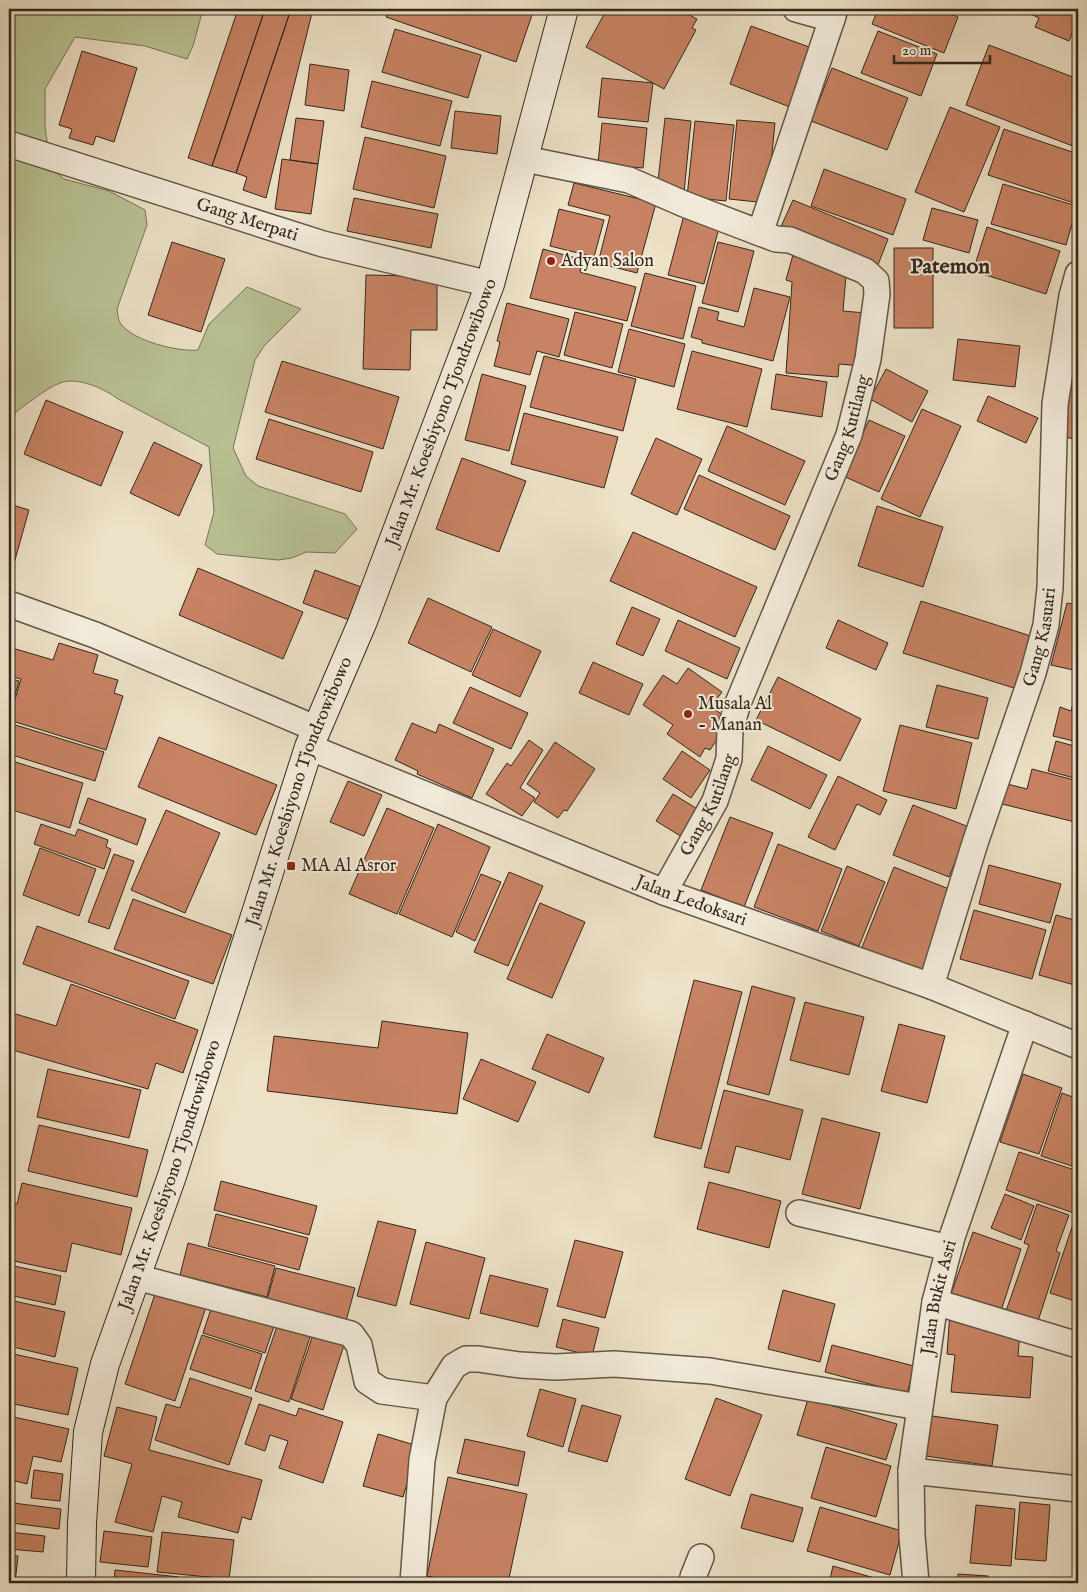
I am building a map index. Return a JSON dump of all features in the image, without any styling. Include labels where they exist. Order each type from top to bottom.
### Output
[{"type":"main road","name":"Jalan Mr. Koesbiyono Tjondrowibowo","points":[[81,1583],[82,1523],[88,1432],[105,1364],[172,1176],[313,738],[363,621],[490,284],[564,9]]},
{"type":"street","points":[[524,159],[629,180],[684,204],[760,232],[834,14],[796,9]]},
{"type":"street","name":"Gang Merpati","points":[[9,144],[323,244],[490,284]]},
{"type":"street","name":"Gang Kutilang","points":[[664,892],[715,801],[729,759],[730,730],[738,703],[849,435],[868,358],[877,294],[876,281],[865,271],[841,260],[790,240],[776,239],[760,232]]},
{"type":"street","name":"Gang Kasuari","points":[[931,986],[975,843],[1033,673],[1046,625],[1050,588],[1054,404],[1070,360],[1072,296],[1078,274]]},
{"type":"street","name":"Jalan Ledoksari","points":[[9,604],[94,635],[313,738],[664,892],[931,986],[1078,1046]]},
{"type":"street","name":"Jalan Bukit Asri","points":[[916,1583],[912,1536],[911,1472],[935,1302],[949,1248],[1026,1024]]},
{"type":"street","points":[[799,1213],[949,1248]]},
{"type":"street","points":[[136,1277],[351,1334],[359,1346],[367,1381],[382,1391],[434,1398]]},
{"type":"street","points":[[935,1302],[1078,1345]]},
{"type":"street","points":[[413,1583],[422,1460],[434,1398],[454,1366],[466,1359],[529,1366],[614,1364],[710,1371],[919,1407]]},
{"type":"street","points":[[911,1472],[1078,1489]]},
{"type":"street","points":[[695,1583],[693,1577],[701,1557]]},
{"type":"green space","points":[[9,9],[203,9],[193,46],[187,59],[145,46],[75,37],[45,89],[45,127],[51,168],[64,179],[109,191],[145,210],[147,225],[117,309],[120,323],[135,336],[168,347],[198,350],[209,324],[247,287],[301,309],[264,346],[255,360],[233,448],[246,476],[258,486],[345,514],[357,529],[335,553],[306,552],[292,558],[278,560],[217,554],[205,545],[214,512],[209,447],[106,391],[82,382],[67,381],[41,394],[9,417]]},
{"type":"building","points":[[238,9],[265,9],[212,166],[188,158]]},
{"type":"building","points":[[265,9],[291,9],[236,173],[212,166]]},
{"type":"building","points":[[291,9],[313,9],[266,198],[243,190],[247,177],[236,173]]},
{"type":"building","points":[[389,9],[534,9],[516,62],[386,17]]},
{"type":"building","points":[[607,9],[678,9],[697,19],[692,28],[696,30],[664,89],[586,47]]},
{"type":"building","points":[[878,9],[939,9],[958,17],[944,53],[872,24]]},
{"type":"building","points":[[1020,9],[1078,9],[1078,18],[1069,41],[1035,27],[1039,18]]},
{"type":"building","points":[[751,26],[812,48],[790,107],[730,84]]},
{"type":"building","points":[[395,29],[481,55],[468,98],[382,72]]},
{"type":"building","points":[[878,31],[937,54],[921,96],[861,73]]},
{"type":"building","points":[[989,45],[1078,79],[1078,148],[966,105]]},
{"type":"building","points":[[82,51],[137,68],[114,142],[96,136],[93,145],[69,138],[72,129],[59,125]]},
{"type":"building","points":[[310,64],[349,70],[344,111],[305,105]]},
{"type":"building","points":[[832,68],[908,98],[887,150],[811,121]]},
{"type":"building","points":[[602,78],[653,83],[648,122],[598,117]]},
{"type":"building","points":[[372,81],[452,101],[440,146],[361,127]]},
{"type":"building","points":[[950,107],[1000,127],[964,212],[915,192]]},
{"type":"building","points":[[455,111],[501,116],[497,154],[451,148]]},
{"type":"building","points":[[296,118],[324,121],[318,164],[290,160]]},
{"type":"building","points":[[665,118],[691,121],[684,193],[657,190]]},
{"type":"building","points":[[737,120],[775,123],[767,203],[729,199]]},
{"type":"building","points":[[695,121],[734,125],[726,201],[687,197]]},
{"type":"building","points":[[602,123],[647,128],[643,168],[598,164]]},
{"type":"building","points":[[1004,129],[1078,154],[1077,204],[988,175]]},
{"type":"building","points":[[365,137],[446,156],[434,208],[353,189]]},
{"type":"building","points":[[282,159],[318,164],[311,214],[275,209]]},
{"type":"building","points":[[824,169],[906,199],[893,235],[811,206]]},
{"type":"building","points":[[574,183],[656,203],[637,273],[598,263],[610,216],[568,205]]},
{"type":"building","points":[[1003,184],[1077,206],[1066,245],[991,224]]},
{"type":"building","points":[[354,198],[438,214],[431,248],[347,231]]},
{"type":"building","points":[[793,200],[888,239],[876,270],[779,231]]},
{"type":"building","points":[[932,208],[978,220],[969,253],[923,240]]},
{"type":"building","points":[[559,209],[604,220],[594,257],[550,246]]},
{"type":"building","points":[[684,215],[720,224],[704,284],[668,275]]},
{"type":"building","points":[[987,227],[1060,251],[1046,294],[973,271]]},
{"type":"building","points":[[172,242],[225,259],[201,332],[148,315]]},
{"type":"building","points":[[718,242],[754,251],[738,312],[702,303]]},
{"type":"building","points":[[894,248],[933,248],[933,328],[894,328]]},
{"type":"building","points":[[543,249],[583,260],[580,272],[636,287],[627,321],[530,298]]},
{"type":"building","points":[[794,251],[847,264],[843,311],[866,313],[862,366],[839,364],[838,377],[786,373],[792,282],[786,280]]},
{"type":"building","points":[[645,273],[696,286],[683,339],[631,326]]},
{"type":"building","points":[[366,275],[413,276],[413,280],[437,280],[437,330],[411,330],[410,370],[363,369]]},
{"type":"building","points":[[754,288],[790,297],[773,361],[702,343],[702,340],[691,337],[699,307],[719,312],[717,320],[744,327]]},
{"type":"building","points":[[507,303],[569,319],[559,357],[537,351],[530,375],[494,366],[500,342],[497,341]]},
{"type":"building","points":[[575,312],[623,324],[612,368],[564,355]]},
{"type":"building","points":[[629,329],[685,344],[674,387],[618,372]]},
{"type":"building","points":[[958,339],[1020,346],[1015,387],[953,380]]},
{"type":"building","points":[[692,351],[762,369],[747,427],[677,409]]},
{"type":"building","points":[[544,356],[636,379],[623,431],[530,407]]},
{"type":"building","points":[[282,361],[399,397],[383,449],[265,412]]},
{"type":"building","points":[[886,369],[928,391],[912,422],[870,399]]},
{"type":"building","points":[[482,374],[526,386],[509,451],[465,440]]},
{"type":"building","points":[[776,374],[827,382],[822,417],[771,409]]},
{"type":"building","points":[[1073,377],[1078,378],[1078,440],[1061,436]]},
{"type":"building","points":[[988,396],[1038,418],[1026,443],[977,421]]},
{"type":"building","points":[[46,400],[123,432],[101,486],[24,454]]},
{"type":"building","points":[[922,409],[961,426],[920,517],[881,499]]},
{"type":"building","points":[[524,413],[618,437],[604,488],[511,464]]},
{"type":"building","points":[[269,419],[373,452],[361,492],[256,459]]},
{"type":"building","points":[[869,420],[905,436],[879,492],[843,476]]},
{"type":"building","points":[[727,426],[805,461],[785,505],[708,471]]},
{"type":"building","points":[[656,438],[702,459],[677,515],[631,494]]},
{"type":"building","points":[[154,442],[202,465],[179,516],[130,493]]},
{"type":"building","points":[[462,458],[526,481],[499,552],[436,529]]},
{"type":"building","points":[[699,475],[790,516],[775,550],[684,509]]},
{"type":"building","points":[[9,504],[29,510],[13,567],[9,566]]},
{"type":"building","points":[[877,506],[943,527],[923,587],[858,566]]},
{"type":"building","points":[[1078,521],[1078,553],[1074,553]]},
{"type":"building","points":[[633,532],[757,587],[735,637],[610,581]]},
{"type":"building","points":[[198,568],[303,612],[283,659],[179,615]]},
{"type":"building","points":[[315,570],[364,588],[352,621],[303,603]]},
{"type":"building","points":[[428,598],[492,627],[471,672],[408,643]]},
{"type":"building","points":[[921,601],[1034,637],[1017,689],[903,653]]},
{"type":"building","points":[[1067,603],[1078,605],[1078,671],[1051,665]]},
{"type":"building","points":[[632,607],[660,619],[643,656],[616,644]]},
{"type":"building","points":[[678,620],[740,648],[727,679],[665,651]]},
{"type":"building","points":[[838,620],[888,643],[876,670],[826,648]]},
{"type":"building","points":[[493,629],[541,651],[520,697],[472,675]]},
{"type":"building","points":[[59,643],[98,655],[93,673],[118,680],[114,693],[123,696],[106,750],[9,720],[21,679],[9,676],[9,647],[53,660]]},
{"type":"building","points":[[593,662],[643,684],[629,715],[579,693]]},
{"type":"building","name":"Musala Al - Manan","points":[[688,668],[722,692],[711,707],[730,720],[710,750],[705,748],[700,757],[667,734],[673,725],[643,705],[663,675],[677,684]]},
{"type":"building","points":[[778,677],[861,719],[840,761],[756,720]]},
{"type":"building","points":[[9,678],[19,681],[9,716]]},
{"type":"building","points":[[1078,684],[1078,742],[1053,736],[1060,707],[1071,711]]},
{"type":"building","points":[[937,685],[988,698],[978,739],[926,727]]},
{"type":"building","points":[[470,687],[528,713],[511,749],[453,723]]},
{"type":"building","points":[[9,723],[104,752],[95,781],[9,754]]},
{"type":"building","points":[[412,723],[436,733],[439,724],[494,749],[472,798],[417,774],[418,771],[395,760]]},
{"type":"building","points":[[900,725],[972,743],[956,809],[883,791]]},
{"type":"building","points":[[159,737],[277,785],[256,835],[138,787]]},
{"type":"building","points":[[529,740],[543,750],[520,788],[535,798],[522,816],[486,794],[507,763],[511,766]]},
{"type":"building","points":[[1056,741],[1078,747],[1078,779],[1048,771]]},
{"type":"building","points":[[555,742],[595,769],[567,811],[564,810],[558,818],[534,802],[540,793],[527,784]]},
{"type":"building","points":[[768,746],[827,775],[810,809],[751,780]]},
{"type":"building","points":[[682,751],[710,770],[691,798],[663,779]]},
{"type":"building","points":[[9,760],[83,783],[70,828],[9,809]]},
{"type":"building","points":[[1032,769],[1078,781],[1078,810],[1075,822],[998,803],[1003,783],[1027,789]]},
{"type":"building","points":[[838,776],[887,800],[880,815],[857,804],[835,850],[808,837]]},
{"type":"building","points":[[348,781],[382,795],[364,836],[330,822]]},
{"type":"building","points":[[673,794],[704,813],[687,840],[656,821]]},
{"type":"building","points":[[88,798],[146,819],[137,845],[79,823]]},
{"type":"building","points":[[913,805],[969,827],[949,877],[893,855]]},
{"type":"building","points":[[387,808],[434,828],[397,914],[349,894]]},
{"type":"building","points":[[166,810],[220,833],[185,913],[131,890]]},
{"type":"building","points":[[730,817],[773,833],[744,907],[701,890]]},
{"type":"building","points":[[41,824],[75,836],[78,829],[108,840],[106,847],[111,849],[104,869],[34,844]]},
{"type":"building","points":[[438,824],[490,847],[452,937],[399,914]]},
{"type":"building","points":[[778,844],[842,869],[818,931],[754,907]]},
{"type":"building","points":[[40,848],[96,869],[79,916],[23,895]]},
{"type":"building","points":[[114,854],[134,861],[109,929],[88,922]]},
{"type":"building","points":[[989,865],[1061,884],[1050,923],[979,904]]},
{"type":"building","points":[[847,866],[885,882],[859,946],[821,931]]},
{"type":"building","points":[[894,867],[954,891],[921,973],[861,950]]},
{"type":"building","points":[[509,872],[543,886],[508,966],[474,952]]},
{"type":"building","points":[[481,874],[501,882],[475,941],[456,932]]},
{"type":"building","points":[[133,899],[232,935],[213,984],[114,949]]},
{"type":"building","points":[[540,903],[585,922],[552,998],[507,979]]},
{"type":"building","points":[[974,910],[1046,930],[1032,979],[960,959]]},
{"type":"building","points":[[1056,915],[1078,921],[1078,986],[1039,975]]},
{"type":"building","points":[[37,926],[189,981],[175,1019],[23,964]]},
{"type":"building","points":[[694,980],[742,992],[701,1149],[654,1137]]},
{"type":"building","points":[[71,984],[198,1030],[183,1073],[156,1063],[148,1089],[9,1049],[9,1012],[56,1026]]},
{"type":"building","points":[[752,986],[795,998],[769,1095],[727,1084]]},
{"type":"building","points":[[805,1002],[864,1017],[849,1075],[790,1060]]},
{"type":"building","points":[[382,1021],[468,1033],[457,1114],[267,1091],[274,1036],[378,1048]]},
{"type":"building","points":[[899,1024],[945,1036],[927,1103],[881,1091]]},
{"type":"building","points":[[547,1034],[604,1058],[589,1093],[532,1069]]},
{"type":"building","points":[[481,1059],[536,1082],[518,1122],[463,1099]]},
{"type":"building","points":[[48,1069],[141,1090],[129,1138],[37,1117]]},
{"type":"building","points":[[1023,1074],[1062,1088],[1039,1154],[1000,1142]]},
{"type":"building","points":[[724,1090],[803,1110],[790,1160],[736,1146],[729,1173],[704,1167]]},
{"type":"building","points":[[1062,1093],[1078,1099],[1078,1168],[1041,1156]]},
{"type":"building","points":[[822,1118],[880,1133],[860,1209],[802,1194]]},
{"type":"building","points":[[39,1125],[148,1150],[137,1197],[28,1171]]},
{"type":"building","points":[[1019,1152],[1078,1171],[1078,1201],[1074,1213],[1006,1190]]},
{"type":"building","points":[[221,1181],[317,1206],[309,1235],[214,1210]]},
{"type":"building","points":[[709,1182],[781,1201],[769,1248],[697,1229]]},
{"type":"building","points":[[22,1183],[132,1208],[121,1255],[72,1243],[66,1272],[9,1260],[9,1202],[17,1204]]},
{"type":"building","points":[[1005,1194],[1034,1206],[1021,1240],[991,1228]]},
{"type":"building","points":[[1037,1204],[1069,1215],[1056,1251],[1060,1253],[1038,1321],[1006,1311],[1029,1245],[1024,1243]]},
{"type":"building","points":[[1078,1209],[1078,1302],[1050,1293]]},
{"type":"building","points":[[216,1214],[308,1238],[299,1270],[208,1246]]},
{"type":"building","points":[[378,1221],[416,1230],[396,1306],[357,1296]]},
{"type":"building","points":[[973,1232],[1021,1249],[1001,1311],[951,1294]]},
{"type":"building","points":[[575,1240],[623,1252],[605,1318],[557,1306]]},
{"type":"building","points":[[426,1242],[485,1258],[469,1319],[410,1304]]},
{"type":"building","points":[[188,1243],[275,1266],[267,1297],[180,1275]]},
{"type":"building","points":[[9,1265],[61,1276],[55,1305],[9,1295]]},
{"type":"building","points":[[276,1268],[355,1288],[346,1321],[267,1300]]},
{"type":"building","points":[[490,1275],[548,1289],[538,1327],[480,1313]]},
{"type":"building","points":[[157,1288],[207,1304],[175,1401],[125,1384]]},
{"type":"building","points":[[783,1290],[835,1304],[820,1362],[768,1349]]},
{"type":"building","points":[[9,1300],[65,1312],[55,1357],[9,1346]]},
{"type":"building","points":[[212,1306],[274,1326],[265,1353],[203,1333]]},
{"type":"building","points":[[950,1312],[1020,1332],[1018,1356],[1033,1357],[1030,1398],[951,1392],[955,1355],[947,1354]]},
{"type":"building","points":[[563,1319],[599,1328],[592,1356],[556,1347]]},
{"type":"building","points":[[277,1326],[310,1337],[289,1402],[255,1391]]},
{"type":"building","points":[[315,1329],[346,1339],[323,1410],[291,1399]]},
{"type":"building","points":[[202,1335],[262,1354],[251,1389],[190,1369]]},
{"type":"building","points":[[832,1345],[914,1366],[907,1394],[825,1372]]},
{"type":"building","points":[[9,1353],[78,1368],[68,1415],[9,1403]]},
{"type":"building","points":[[190,1378],[252,1398],[229,1465],[155,1440],[166,1404],[180,1408]]},
{"type":"building","points":[[540,1389],[576,1399],[563,1447],[527,1436]]},
{"type":"building","points":[[716,1398],[762,1415],[730,1496],[685,1479]]},
{"type":"building","points":[[808,1399],[897,1424],[886,1460],[797,1435]]},
{"type":"building","points":[[259,1404],[296,1416],[299,1408],[343,1422],[323,1483],[279,1468],[288,1441],[270,1435],[265,1451],[245,1444]]},
{"type":"building","points":[[582,1405],[621,1416],[607,1462],[568,1451]]},
{"type":"building","points":[[117,1407],[157,1417],[149,1450],[262,1480],[251,1520],[242,1517],[238,1533],[178,1517],[182,1502],[162,1496],[153,1532],[115,1522],[132,1464],[104,1456]]},
{"type":"building","points":[[9,1416],[69,1429],[61,1462],[33,1456],[27,1484],[15,1481],[11,1497],[9,1496]]},
{"type":"building","points":[[932,1416],[998,1425],[992,1466],[926,1456]]},
{"type":"building","points":[[378,1434],[418,1446],[403,1497],[363,1486]]},
{"type":"building","points":[[465,1439],[525,1452],[518,1486],[457,1473]]},
{"type":"building","points":[[826,1447],[891,1466],[876,1517],[811,1498]]},
{"type":"building","points":[[34,1470],[63,1474],[60,1501],[31,1498]]},
{"type":"building","points":[[448,1477],[527,1494],[508,1583],[462,1583],[427,1576]]},
{"type":"building","points":[[751,1494],[803,1508],[793,1542],[741,1528]]},
{"type":"building","points":[[1020,1502],[1050,1505],[1046,1561],[1015,1559]]},
{"type":"building","points":[[13,1503],[61,1509],[59,1529],[11,1523]]},
{"type":"building","points":[[976,1505],[1015,1509],[1011,1566],[970,1563]]},
{"type":"building","points":[[820,1507],[902,1531],[890,1575],[807,1551]]},
{"type":"building","points":[[104,1531],[152,1537],[148,1567],[100,1562]]},
{"type":"building","points":[[9,1532],[45,1536],[43,1552],[9,1549]]},
{"type":"building","points":[[162,1532],[234,1540],[229,1579],[157,1572]]},
{"type":"building","points":[[9,1555],[18,1556],[15,1583],[9,1583]]},
{"type":"building","points":[[833,1566],[888,1582],[888,1583],[829,1583]]},
{"type":"building","points":[[115,1570],[179,1577],[178,1583],[114,1583]]},
{"type":"building","points":[[958,1574],[988,1576],[987,1583],[957,1583]]},
{"type":"place","name":"Adyan Salon","points":[[551,261]]},
{"type":"place","name":"Musala Al - Manan","points":[[688,714]]},
{"type":"place","name":"MA Al Asror","points":[[291,866]]},
{"type":"district","name":"Patemon","points":[[950,267]]}]
